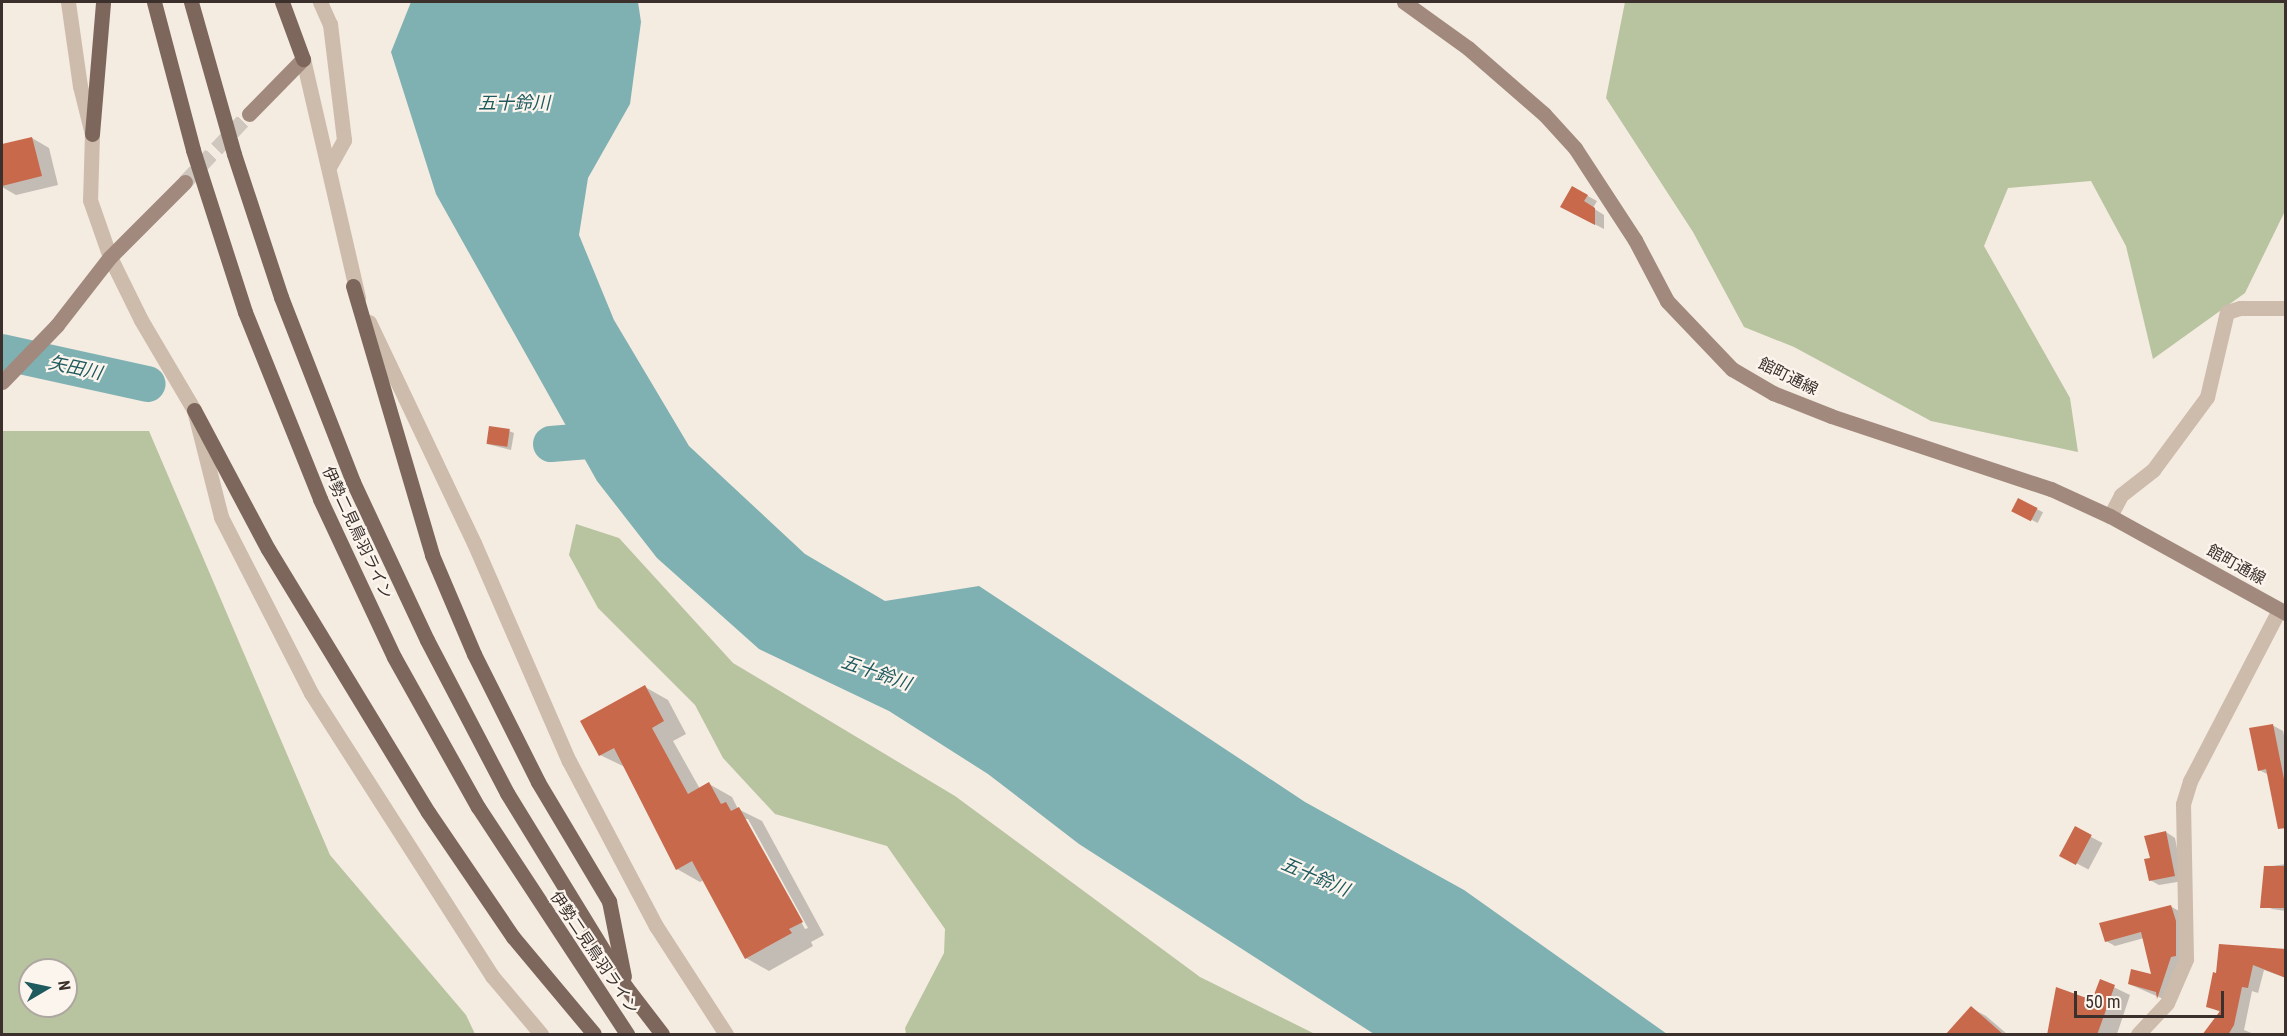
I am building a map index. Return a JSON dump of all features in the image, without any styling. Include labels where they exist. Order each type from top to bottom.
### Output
[{"type":"main road","points":[[93,134],[103,2]]},
{"type":"main road","name":"伊勢二見鳥羽ライン","points":[[154,2],[193,150],[245,312],[320,500],[394,657],[478,807],[627,1035]]},
{"type":"main road","name":"伊勢二見鳥羽ライン","points":[[191,2],[234,154],[281,297],[353,482],[427,640],[507,793],[626,987],[662,1035]]},
{"type":"main road","points":[[249,114],[303,59],[282,2]]},
{"type":"main road","name":"館町通線","points":[[1404,2],[1468,48],[1544,114],[1575,148],[1635,240],[1667,301],[1732,369],[1773,393],[1831,416],[2004,471],[2110,516],[2282,611]]},
{"type":"main road","points":[[2,382],[57,325],[110,257],[185,182]]},
{"type":"main road","points":[[352,286],[432,555],[474,654],[538,782],[609,901],[626,987]]},
{"type":"main road","points":[[194,410],[268,549],[428,812],[513,937],[594,1035]]},
{"type":"street","points":[[68,2],[80,86],[93,134],[90,200],[110,257],[141,320],[194,410],[221,517],[311,693],[492,976],[541,1035]]},
{"type":"street","points":[[320,2],[330,24],[344,140],[330,165]]},
{"type":"street","points":[[303,59],[330,165],[352,286],[407,410],[474,543],[569,761],[656,926],[726,1035]]},
{"type":"street","points":[[2110,516],[2121,495],[2153,470],[2207,397],[2227,312],[2240,308],[2286,308]]},
{"type":"street","points":[[2138,1035],[2167,1003],[2186,959],[2183,804],[2190,781],[2282,611]]},
{"type":"green space","points":[[1625,2],[2285,2],[2285,211],[2245,293],[2153,359],[2126,246],[2091,181],[2008,188],[1984,246],[2070,398],[2078,452],[1931,421],[1794,347],[1744,327],[1693,232],[1606,98]]},
{"type":"green space","points":[[2,431],[149,431],[330,855],[466,1015],[475,1034],[2,1034]]},
{"type":"green space","points":[[576,524],[619,538],[733,663],[955,796],[1200,977],[1315,1034],[906,1034],[905,1028],[944,953],[945,929],[887,846],[775,814],[723,758],[695,705],[598,608],[569,555]]},
{"type":"water","name":"五十鈴川","points":[[411,2],[638,2],[641,22],[630,104],[588,178],[579,235],[614,320],[689,446],[805,554],[885,601],[979,586],[1305,802],[1464,890],[1667,1034],[1374,1034],[1079,844],[988,774],[889,711],[759,649],[657,558],[597,481],[436,194],[391,52]]},
{"type":"building","points":[[32,137],[42,176],[2,186],[2,144]]},
{"type":"building","points":[[1572,186],[1588,195],[1584,201],[1595,208],[1595,225],[1560,207]]},
{"type":"building","points":[[489,426],[510,429],[507,447],[486,444]]},
{"type":"building","points":[[2018,498],[2038,508],[2031,521],[2011,511]]},
{"type":"building","points":[[645,685],[664,721],[652,728],[688,794],[709,782],[721,804],[726,802],[731,811],[739,807],[803,922],[789,929],[792,933],[745,959],[692,861],[676,870],[614,748],[599,756],[580,721]]},
{"type":"building","points":[[2273,724],[2286,789],[2286,828],[2278,829],[2266,769],[2258,771],[2249,728]]},
{"type":"building","points":[[2075,826],[2092,835],[2076,865],[2059,856]]},
{"type":"building","points":[[2166,831],[2175,876],[2149,881],[2144,859],[2150,858],[2144,836]]},
{"type":"building","points":[[2264,866],[2286,866],[2286,908],[2260,908]]},
{"type":"building","points":[[2171,905],[2176,921],[2176,956],[2171,957],[2157,999],[2156,992],[2128,984],[2131,969],[2151,974],[2141,932],[2105,942],[2099,923]]},
{"type":"building","points":[[2219,944],[2286,949],[2286,978],[2253,965],[2248,988],[2242,987],[2234,1025],[2228,1035],[2202,1035],[2220,1011],[2206,1007],[2213,972],[2216,973]]},
{"type":"building","points":[[2100,979],[2115,985],[2097,1035],[2047,1035],[2056,987],[2092,1000]]},
{"type":"building","points":[[1971,1006],[2004,1035],[1945,1035]]},
{"type":"waterway","name":"矢田川","points":[[2,352],[148,384]]},
{"type":"waterway","name":"矢田川","points":[[551,444],[613,439]]},
{"type":"tunnel","points":[[185,182],[249,114]]}]
